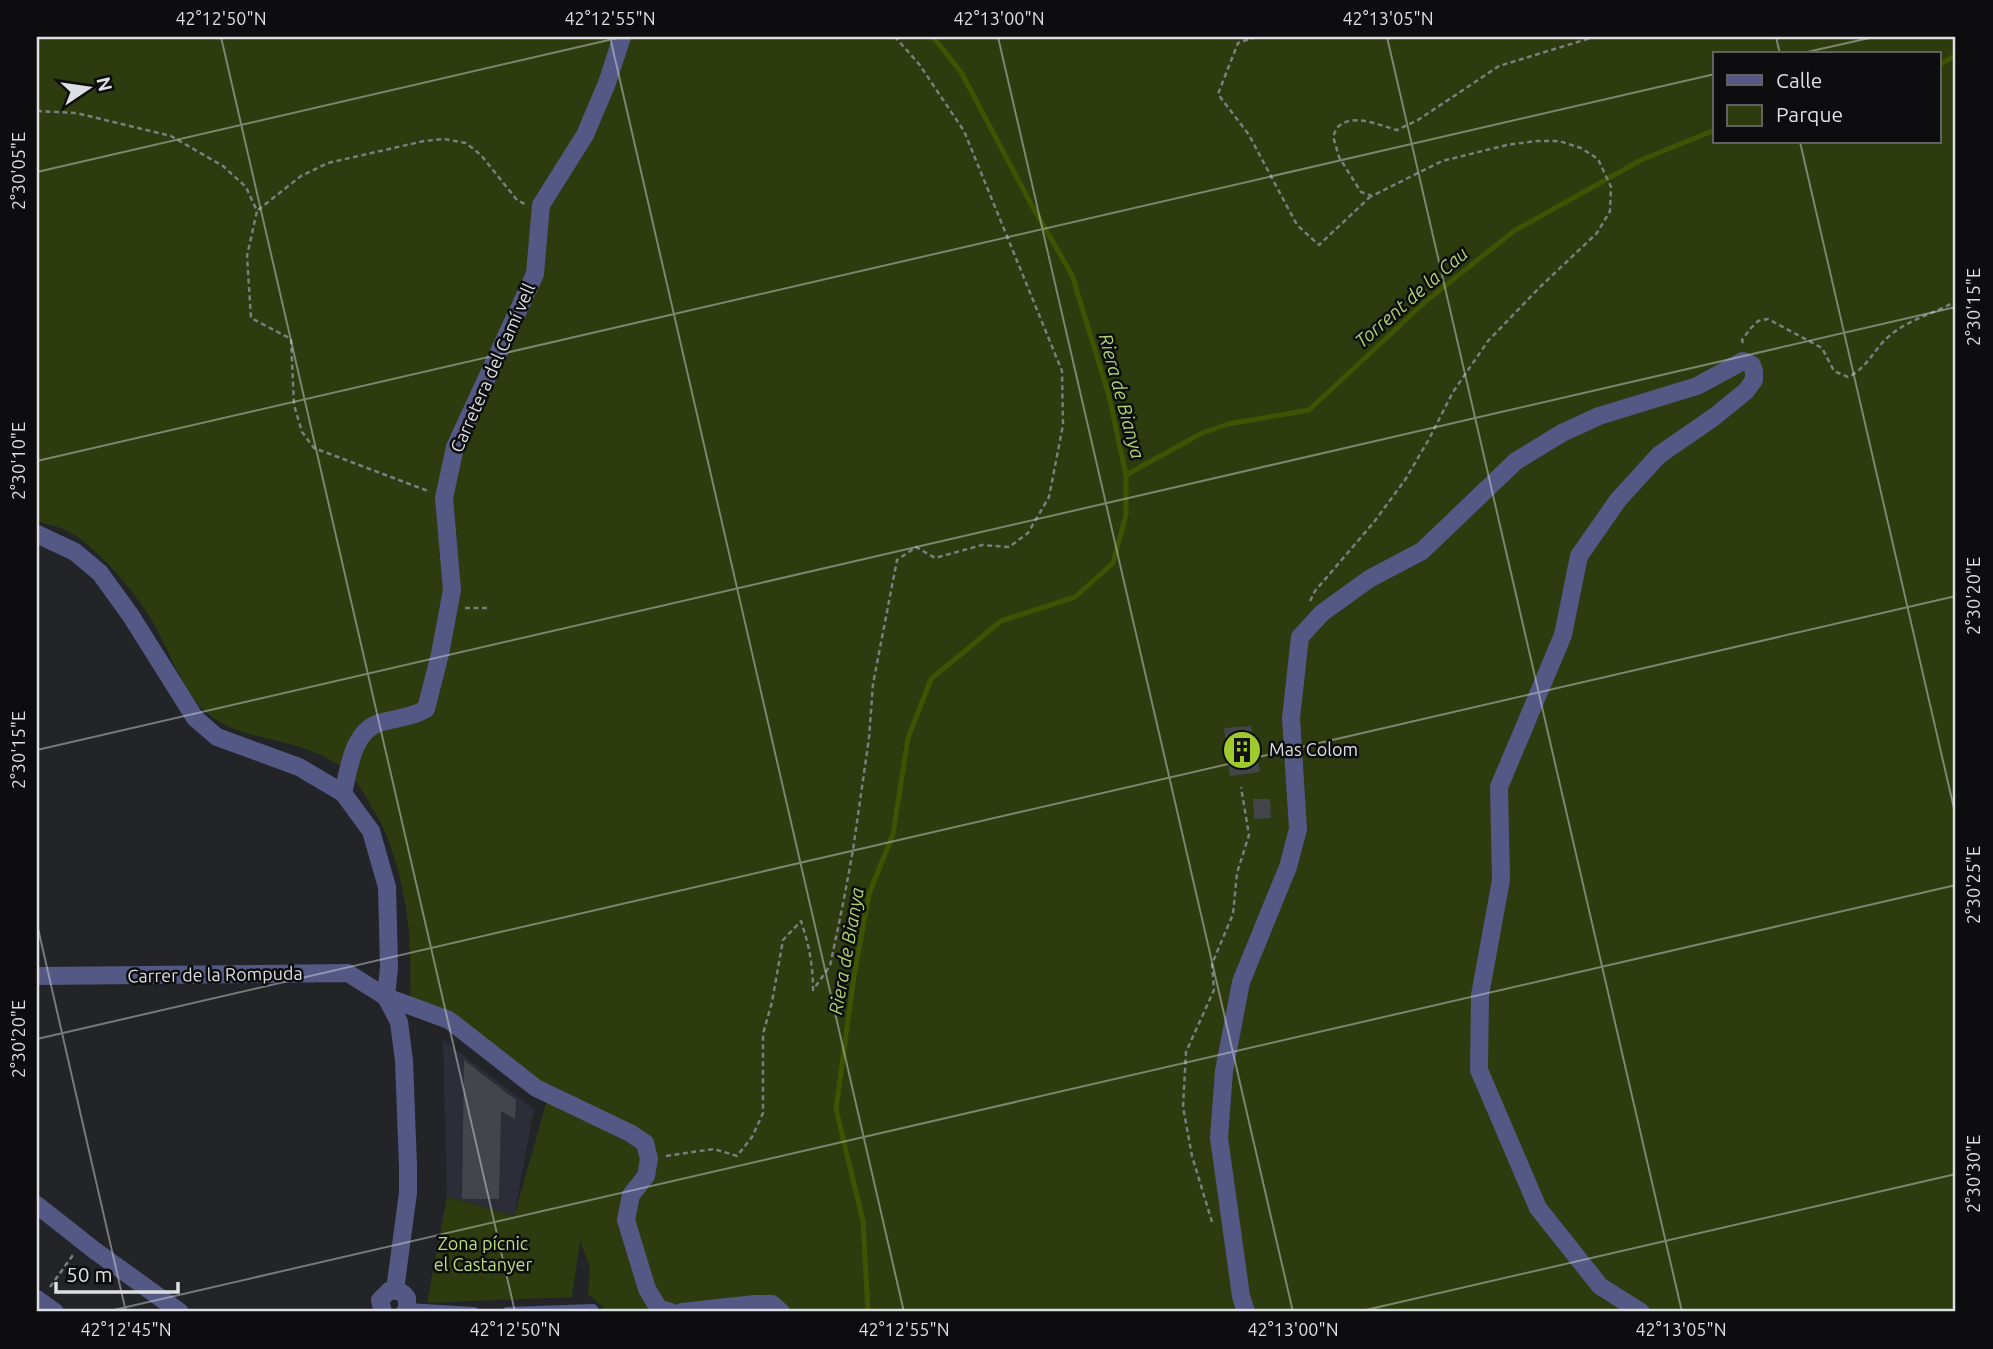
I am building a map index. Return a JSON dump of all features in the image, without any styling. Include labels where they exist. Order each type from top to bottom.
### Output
[{"type":"street","name":"Carretera del Camí vell","points":[[342,793],[354,749],[365,732],[376,724],[416,715],[426,709],[452,590],[444,498],[455,447],[535,274],[541,205],[585,135],[607,83],[622,37]]},
{"type":"street","points":[[1246,1312],[1241,1296],[1219,1138],[1224,1071],[1241,982],[1288,867],[1298,829],[1291,718],[1300,637],[1322,613],[1359,586],[1422,551],[1516,461],[1562,433],[1599,416],[1697,386],[1743,361],[1752,365],[1754,371],[1754,380],[1746,391],[1714,417],[1659,454],[1618,500],[1579,556],[1563,635],[1499,787],[1501,880],[1480,995],[1479,1070],[1538,1208],[1600,1286],[1641,1312]]},
{"type":"street","points":[[37,534],[75,552],[100,573],[195,719],[217,737],[299,767],[342,793],[371,831],[387,887],[389,967],[386,997],[399,1022],[404,1061],[408,1193],[395,1290]]},
{"type":"street","name":"Carrer de la Rompuda","points":[[37,976],[348,973],[386,997],[449,1020],[536,1088],[630,1133],[645,1143],[649,1159]]},
{"type":"street","points":[[649,1159],[646,1176],[631,1195],[626,1220],[648,1289],[659,1309],[671,1312]]},
{"type":"street","points":[[37,1205],[180,1312]]},
{"type":"street","points":[[383,1312],[380,1300],[389,1291],[395,1290],[404,1294],[408,1303],[406,1310]]},
{"type":"street","points":[[682,1312],[772,1304],[781,1312]]},
{"type":"lane","points":[[507,1312],[593,1309]]},
{"type":"lane","points":[[406,1310],[474,1312]]},
{"type":"path","points":[[649,1159],[714,1149],[737,1156],[752,1137],[763,1113],[763,1034],[772,1002],[783,940],[801,922],[810,949],[813,990],[830,966],[853,850],[869,738],[873,684],[897,560],[916,547],[935,558],[982,545],[1009,547],[1028,533],[1049,497],[1063,425],[1062,371],[964,131],[919,64],[895,37]]},
{"type":"path","points":[[1256,37],[1238,43],[1218,94],[1249,135],[1297,225],[1319,245],[1372,196],[1442,161],[1507,145],[1559,141],[1581,148],[1598,159],[1611,187],[1610,211],[1597,233],[1488,341],[1453,392],[1405,480],[1374,522],[1315,591],[1310,601]]},
{"type":"path","points":[[1372,196],[1361,192],[1339,157],[1332,136],[1339,126],[1352,121],[1364,121],[1397,130],[1418,120],[1499,66],[1594,37]]},
{"type":"path","points":[[37,111],[76,113],[171,136],[223,166],[246,187],[257,211],[247,257],[251,318],[291,339],[295,405],[302,432],[314,448],[444,498]]},
{"type":"path","points":[[257,211],[301,176],[328,163],[444,139],[466,144],[481,155],[517,200],[531,208],[541,205]]},
{"type":"path","points":[[1743,361],[1742,340],[1758,321],[1768,319],[1822,348],[1834,371],[1848,377],[1858,373],[1888,337],[1906,324],[1956,301]]},
{"type":"path","points":[[448,609],[488,608]]},
{"type":"path","points":[[44,1304],[76,1251],[88,1259],[94,1250]]},
{"type":"shaded area","points":[[443,1040],[534,1109],[514,1216],[447,1197]]},
{"type":"green space","name":"Zona pícnic el Castanyer","points":[[37,37],[1956,37],[1956,1312],[604,1312],[602,1306],[588,1294],[590,1267],[580,1241],[572,1297],[427,1303],[447,1197],[514,1216],[547,1100],[453,1031],[411,1013],[409,933],[399,876],[391,846],[380,821],[352,776],[340,765],[319,754],[237,730],[212,717],[188,690],[149,616],[121,578],[87,544],[62,529],[37,521]]},
{"type":"building","name":"Mas Colom","points":[[1251,726],[1260,772],[1230,776],[1224,728]]},
{"type":"building","points":[[1253,799],[1270,799],[1271,818],[1254,819]]},
{"type":"building","points":[[464,1060],[516,1100],[515,1119],[501,1111],[499,1199],[462,1199]]},
{"type":"waterway","name":"Riera de Bianya","points":[[868,1312],[863,1221],[836,1109],[854,976],[869,894],[893,834],[908,738],[931,679],[1001,621],[1075,597],[1113,563],[1126,515],[1126,475],[1109,396],[1072,275],[961,72],[933,37]]},
{"type":"waterway","name":"Torrent de la Cau","points":[[1940,64],[1956,55]]},
{"type":"waterway","name":"Torrent de la Cau","points":[[1126,475],[1202,433],[1228,424],[1309,410],[1426,301],[1514,231],[1641,160],[1713,131]]},
{"type":"place","name":"Mas Colom","points":[[1242,750]]}]
